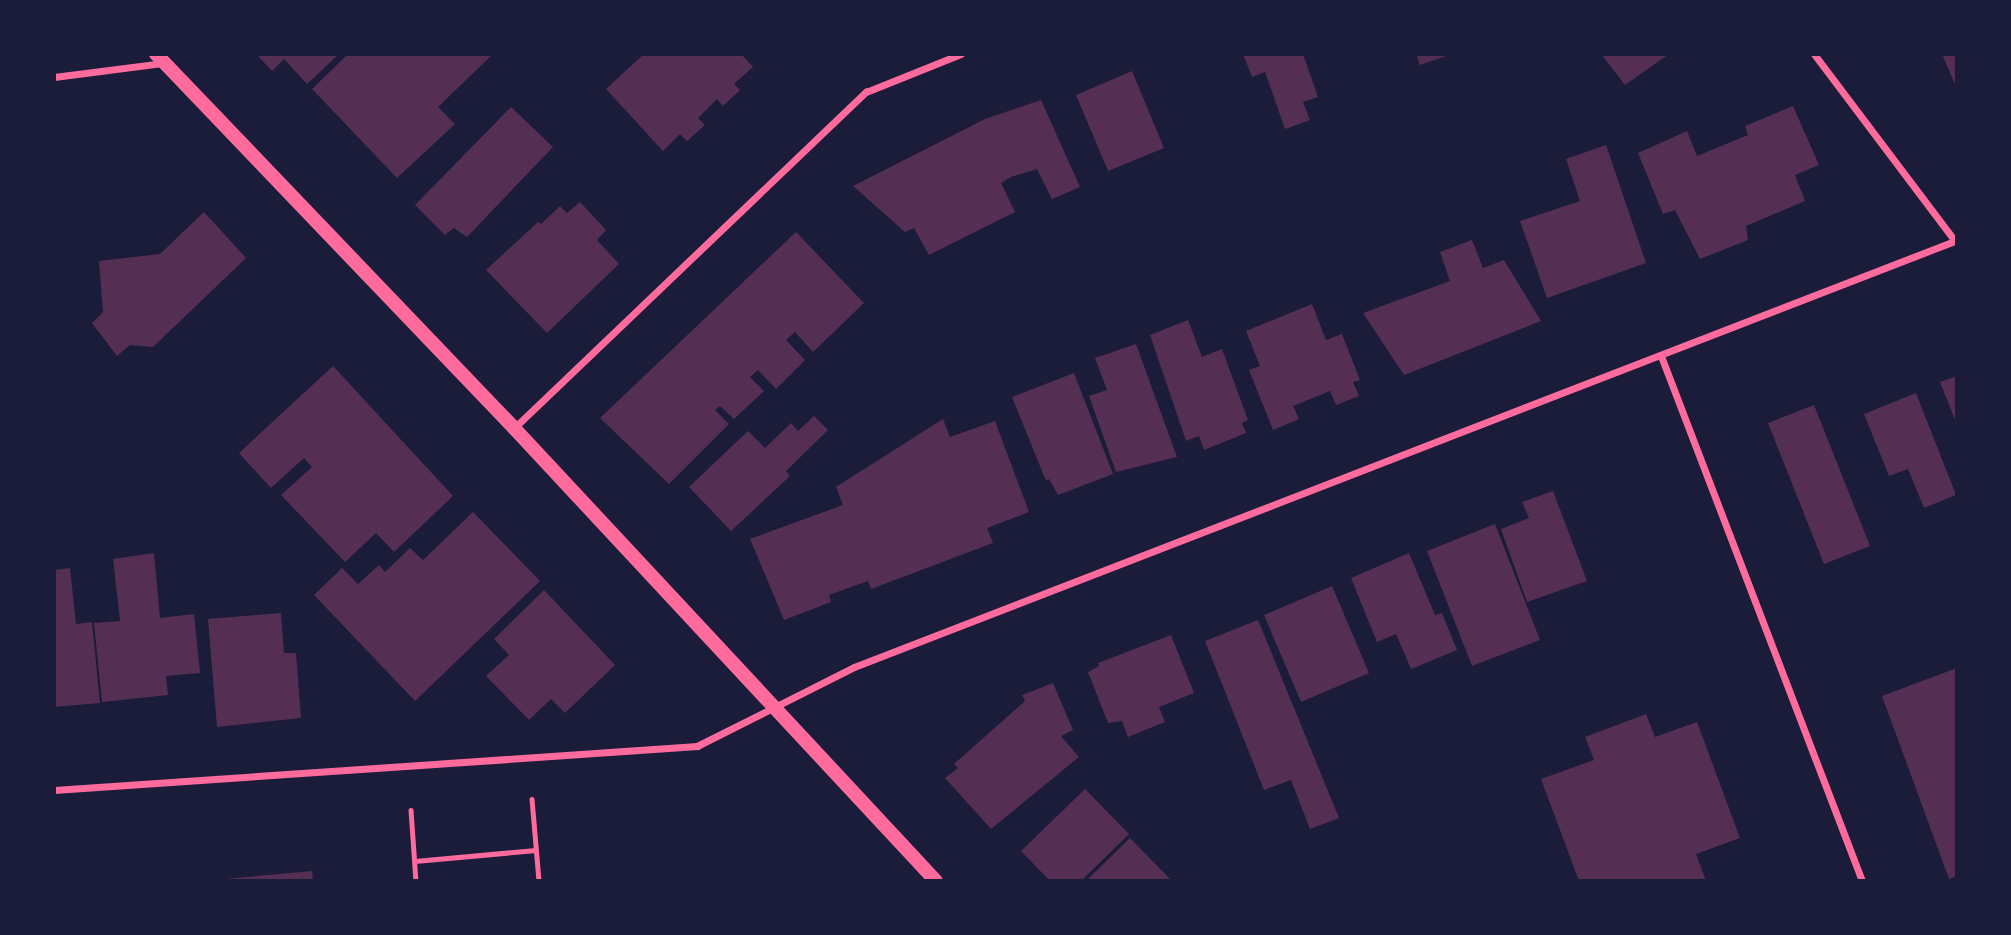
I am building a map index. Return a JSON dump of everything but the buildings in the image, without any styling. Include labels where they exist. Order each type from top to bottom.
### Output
[{"type":"main road","points":[[160,59],[514,428],[936,881]]},
{"type":"street","points":[[514,428],[866,92],[961,54]]},
{"type":"street","points":[[54,790],[697,746],[854,667],[1956,241],[1814,54]]},
{"type":"street","points":[[54,77],[160,59]]},
{"type":"street","points":[[1661,356],[1862,881]]},
{"type":"path","points":[[532,799],[538,881]]},
{"type":"path","points":[[411,810],[416,881]]},
{"type":"path","points":[[415,861],[536,850]]}]
